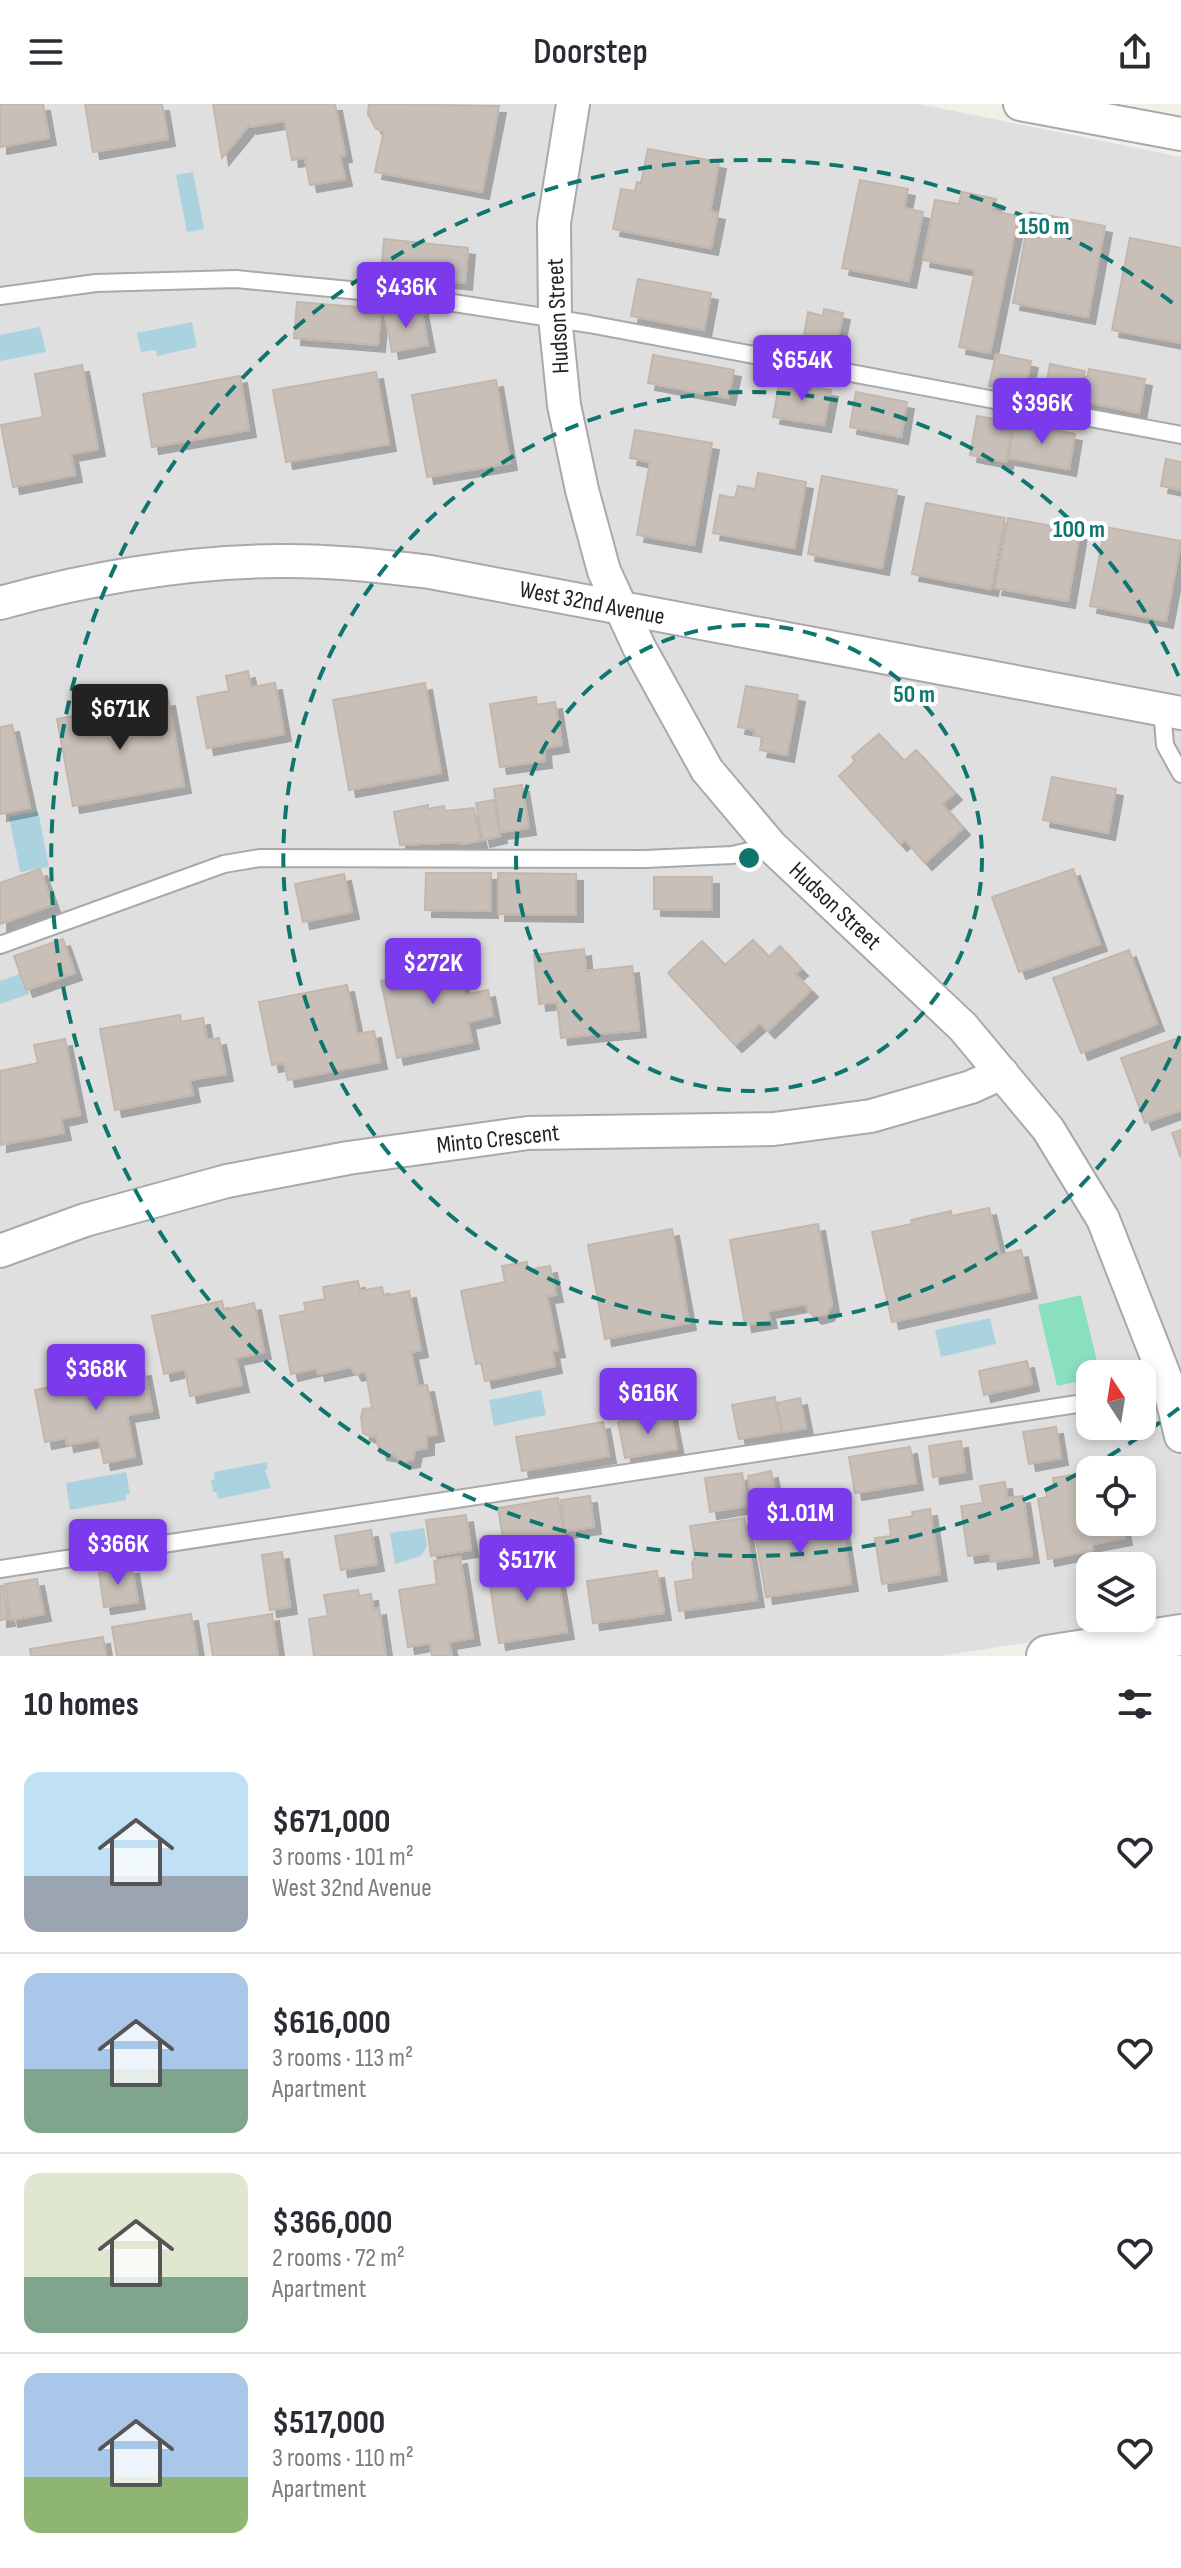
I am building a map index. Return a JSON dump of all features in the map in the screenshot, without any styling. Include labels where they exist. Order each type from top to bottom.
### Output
[{"type":"street","name":"Hudson Street","points":[[573,104],[554,223],[555,317],[564,405],[582,490],[604,571],[639,647],[707,770],[771,846],[963,1027],[1048,1129],[1103,1219],[1181,1436]]},
{"type":"street","points":[[1020,104],[1181,134]]},
{"type":"street","name":"West 32nd Avenue","points":[[0,603],[94,580],[180,567],[276,561],[333,562],[430,572],[1172,711]]},
{"type":"street","name":"Minto Crescent","points":[[0,1251],[85,1220],[213,1185],[348,1158],[528,1133],[774,1129],[871,1116],[971,1087],[1002,1073]]},
{"type":"street","points":[[1047,1656],[1181,1635]]},
{"type":"lane","points":[[0,296],[96,283],[236,279],[402,295],[555,317],[1181,435]]},
{"type":"lane","points":[[1172,711],[1165,745],[1181,774]]},
{"type":"lane","points":[[0,945],[224,864],[260,858],[645,859],[732,855],[771,846]]},
{"type":"lane","points":[[0,1569],[1076,1404]]},
{"type":"shaded area","points":[[0,104],[919,104],[1181,157],[1181,1619],[1156,1623],[1156,1552],[1076,1552],[1076,1632],[1096,1632],[939,1656],[0,1656]]},
{"type":"green space","points":[[1081,1295],[1097,1360],[1076,1360],[1076,1382],[1057,1386],[1038,1305]]},
{"type":"water","points":[[193,172],[204,229],[187,232],[176,175]]},
{"type":"water","points":[[192,322],[197,347],[157,356],[156,350],[141,352],[137,333]]},
{"type":"water","points":[[40,327],[46,352],[0,361],[0,335]]},
{"type":"water","points":[[38,811],[49,867],[20,872],[9,817]]},
{"type":"water","points":[[22,973],[29,994],[0,1004],[0,981]]},
{"type":"water","points":[[990,1318],[996,1344],[941,1357],[935,1330]]},
{"type":"water","points":[[541,1390],[546,1415],[494,1426],[489,1400]]},
{"type":"water","points":[[267,1462],[268,1469],[265,1470],[271,1488],[218,1499],[216,1492],[213,1492],[211,1480],[215,1479],[214,1472]]},
{"type":"water","points":[[126,1472],[130,1494],[126,1495],[126,1500],[70,1510],[66,1483]]},
{"type":"water","points":[[424,1528],[427,1546],[421,1556],[395,1564],[390,1533]]},
{"type":"building","points":[[0,104],[43,104],[49,138],[0,147]]},
{"type":"building","points":[[85,104],[162,104],[168,139],[93,152]]},
{"type":"building","points":[[213,104],[335,104],[345,155],[340,156],[345,179],[310,185],[305,158],[292,160],[285,121],[249,125],[222,158]]},
{"type":"building","points":[[369,104],[499,106],[482,192],[375,172],[384,131],[376,129],[368,114]]},
{"type":"building","points":[[648,149],[719,162],[710,211],[718,213],[711,248],[613,229],[621,189],[635,191],[637,182],[641,183]]},
{"type":"building","points":[[860,180],[908,189],[904,208],[923,212],[909,281],[842,268]]},
{"type":"building","points":[[962,192],[996,199],[993,211],[1018,216],[990,353],[959,347],[975,270],[923,260],[935,200],[959,204]]},
{"type":"building","points":[[1030,212],[1105,226],[1088,317],[1013,303]]},
{"type":"building","points":[[1130,238],[1181,248],[1181,343],[1112,330]]},
{"type":"building","points":[[384,239],[468,248],[465,283],[381,275]]},
{"type":"building","points":[[638,279],[711,293],[704,330],[631,316]]},
{"type":"building","points":[[297,302],[381,309],[378,345],[294,338]]},
{"type":"building","points":[[421,308],[428,345],[392,352],[385,315]]},
{"type":"building","points":[[824,309],[843,313],[835,353],[802,347],[808,312],[823,316]]},
{"type":"building","points":[[996,354],[1031,361],[1024,394],[989,386]]},
{"type":"building","points":[[653,355],[734,370],[728,398],[648,383]]},
{"type":"building","points":[[1050,364],[1085,371],[1079,403],[1044,396]]},
{"type":"building","points":[[82,365],[98,449],[71,454],[75,475],[13,487],[1,425],[43,417],[35,374]]},
{"type":"building","points":[[1089,369],[1145,379],[1139,413],[1082,401]]},
{"type":"building","points":[[376,372],[389,444],[286,462],[273,390]]},
{"type":"building","points":[[240,376],[249,430],[152,447],[143,394]]},
{"type":"building","points":[[496,380],[510,463],[427,477],[412,395]]},
{"type":"building","points":[[780,381],[831,390],[824,425],[773,417]]},
{"type":"building","points":[[856,392],[907,402],[901,437],[850,427]]},
{"type":"building","points":[[977,416],[1013,422],[1006,462],[970,455]]},
{"type":"building","points":[[1015,422],[1075,434],[1069,469],[1008,458]]},
{"type":"building","points":[[635,430],[712,443],[694,545],[637,535],[650,462],[630,458]]},
{"type":"building","points":[[1166,459],[1181,462],[1181,490],[1161,486]]},
{"type":"building","points":[[758,473],[806,482],[794,548],[713,533],[720,495],[735,498],[738,486],[755,489]]},
{"type":"building","points":[[822,476],[897,490],[882,568],[808,554]]},
{"type":"building","points":[[926,503],[1005,518],[991,589],[912,574]]},
{"type":"building","points":[[1008,518],[1080,531],[1068,601],[995,588]]},
{"type":"building","points":[[1105,527],[1181,541],[1166,621],[1090,606]]},
{"type":"building","points":[[248,671],[251,687],[275,683],[284,734],[207,748],[197,697],[229,691],[226,676]]},
{"type":"building","points":[[425,683],[441,773],[349,790],[333,700]]},
{"type":"building","points":[[746,686],[798,695],[787,755],[760,750],[763,737],[754,735],[755,730],[738,727]]},
{"type":"building","points":[[536,697],[537,705],[555,702],[562,745],[544,748],[545,761],[500,767],[490,704]]},
{"type":"building","points":[[168,699],[184,786],[73,806],[57,719]]},
{"type":"building","points":[[12,725],[30,808],[0,814],[0,727]]},
{"type":"building","points":[[879,734],[904,761],[916,750],[955,793],[942,804],[963,828],[925,863],[905,840],[900,844],[839,776],[855,761],[852,757]]},
{"type":"building","points":[[1052,777],[1116,789],[1108,833],[1043,820]]},
{"type":"building","points":[[522,785],[529,828],[500,832],[494,789]]},
{"type":"building","points":[[494,800],[500,836],[483,840],[476,803]]},
{"type":"building","points":[[428,805],[428,809],[444,806],[445,811],[474,808],[480,841],[400,845],[394,812]]},
{"type":"building","points":[[40,869],[53,905],[0,924],[0,883]]},
{"type":"building","points":[[1073,869],[1100,944],[1019,972],[992,897]]},
{"type":"building","points":[[426,873],[491,873],[491,911],[425,910]]},
{"type":"building","points":[[498,873],[576,874],[576,915],[498,914]]},
{"type":"building","points":[[344,874],[352,912],[303,922],[295,884]]},
{"type":"building","points":[[654,877],[712,877],[712,910],[654,909]]},
{"type":"building","points":[[63,939],[75,973],[26,990],[14,956]]},
{"type":"building","points":[[753,940],[769,957],[780,946],[801,969],[795,974],[811,990],[768,1031],[760,1023],[735,1045],[668,973],[702,941],[725,965]]},
{"type":"building","points":[[455,949],[464,995],[488,990],[493,1016],[468,1022],[472,1042],[397,1058],[381,981],[420,973],[416,957]]},
{"type":"building","points":[[584,949],[586,971],[632,966],[639,1030],[561,1038],[557,1002],[539,1004],[534,955]]},
{"type":"building","points":[[1129,950],[1157,1024],[1081,1053],[1053,978]]},
{"type":"building","points":[[347,985],[357,1034],[374,1031],[380,1062],[288,1080],[284,1063],[272,1065],[259,1002]]},
{"type":"building","points":[[180,1015],[181,1022],[203,1018],[207,1040],[219,1038],[226,1074],[190,1080],[193,1095],[115,1110],[100,1029]]},
{"type":"building","points":[[1181,1037],[1181,1110],[1145,1123],[1121,1058]]},
{"type":"building","points":[[65,1039],[80,1115],[61,1119],[64,1133],[0,1145],[0,1071],[38,1063],[34,1045]]},
{"type":"building","points":[[1181,1130],[1181,1158],[1172,1133]]},
{"type":"building","points":[[989,1208],[1000,1255],[1021,1250],[1030,1291],[892,1322],[872,1232],[912,1224],[911,1220],[951,1211],[952,1216]]},
{"type":"building","points":[[818,1224],[832,1305],[827,1314],[815,1317],[806,1304],[768,1311],[770,1321],[745,1325],[730,1240]]},
{"type":"building","points":[[672,1229],[689,1323],[605,1339],[588,1245]]},
{"type":"building","points":[[527,1262],[528,1270],[550,1266],[556,1295],[547,1296],[558,1350],[552,1351],[555,1366],[485,1381],[481,1363],[476,1364],[461,1291],[505,1282],[502,1266]]},
{"type":"building","points":[[358,1281],[360,1291],[382,1287],[384,1296],[409,1291],[421,1350],[411,1352],[418,1386],[427,1385],[437,1434],[427,1436],[427,1448],[415,1450],[413,1460],[403,1462],[393,1455],[380,1453],[376,1435],[371,1437],[363,1433],[363,1409],[372,1408],[366,1372],[355,1374],[351,1367],[318,1374],[317,1368],[291,1374],[280,1316],[306,1311],[304,1303],[325,1299],[323,1287]]},
{"type":"building","points":[[222,1301],[224,1310],[254,1303],[264,1352],[236,1358],[242,1385],[190,1396],[185,1369],[164,1374],[152,1316]]},
{"type":"building","points":[[1027,1361],[1032,1384],[984,1395],[979,1371]]},
{"type":"building","points":[[144,1369],[152,1411],[127,1415],[135,1457],[104,1463],[99,1439],[67,1445],[66,1438],[45,1442],[35,1390]]},
{"type":"building","points":[[775,1397],[781,1432],[739,1439],[732,1405]]},
{"type":"building","points":[[800,1398],[806,1428],[783,1432],[777,1403]]},
{"type":"building","points":[[670,1413],[677,1449],[625,1458],[618,1422]]},
{"type":"building","points":[[603,1422],[609,1456],[522,1471],[516,1437]]},
{"type":"building","points":[[1056,1427],[1061,1458],[1029,1464],[1023,1432]]},
{"type":"building","points":[[961,1441],[965,1472],[933,1477],[929,1446]]},
{"type":"building","points":[[910,1447],[916,1483],[855,1493],[849,1457]]},
{"type":"building","points":[[771,1471],[778,1507],[754,1511],[748,1476]]},
{"type":"building","points":[[742,1473],[747,1506],[710,1512],[705,1478]]},
{"type":"building","points":[[1076,1474],[1076,1536],[1125,1538],[1093,1544],[1093,1550],[1048,1559],[1038,1499],[1047,1497],[1046,1488],[1054,1487],[1053,1478]]},
{"type":"building","points":[[1005,1482],[1007,1498],[1023,1496],[1032,1556],[991,1562],[990,1553],[968,1556],[961,1506],[983,1503],[980,1486]]},
{"type":"building","points":[[590,1496],[594,1527],[565,1531],[561,1500]]},
{"type":"building","points":[[558,1498],[564,1535],[504,1544],[498,1508]]},
{"type":"building","points":[[930,1509],[940,1574],[882,1584],[875,1538],[891,1536],[889,1520]]},
{"type":"building","points":[[803,1512],[806,1531],[842,1525],[851,1584],[766,1597],[753,1520]]},
{"type":"building","points":[[466,1515],[471,1550],[431,1556],[426,1520]]},
{"type":"building","points":[[744,1518],[757,1600],[679,1611],[675,1582],[694,1579],[692,1563],[695,1557],[690,1526]]},
{"type":"building","points":[[371,1530],[377,1564],[341,1570],[335,1536]]},
{"type":"building","points":[[282,1552],[290,1607],[270,1610],[262,1555]]},
{"type":"building","points":[[460,1557],[473,1638],[449,1642],[452,1656],[432,1656],[430,1643],[408,1647],[399,1590],[437,1584],[434,1561]]},
{"type":"building","points":[[555,1562],[567,1632],[499,1643],[488,1573]]},
{"type":"building","points":[[132,1567],[138,1602],[104,1607],[99,1573]]},
{"type":"building","points":[[657,1571],[664,1613],[593,1623],[587,1581]]},
{"type":"building","points":[[37,1579],[44,1614],[11,1620],[5,1584]]},
{"type":"building","points":[[0,1586],[3,1586],[8,1619],[0,1620]]},
{"type":"building","points":[[358,1590],[359,1596],[371,1594],[373,1609],[379,1608],[386,1656],[314,1656],[309,1619],[328,1616],[324,1595]]},
{"type":"building","points":[[191,1614],[198,1656],[117,1656],[112,1627]]},
{"type":"building","points":[[272,1614],[278,1656],[213,1656],[208,1624]]},
{"type":"building","points":[[103,1637],[106,1656],[31,1656],[30,1649]]}]
